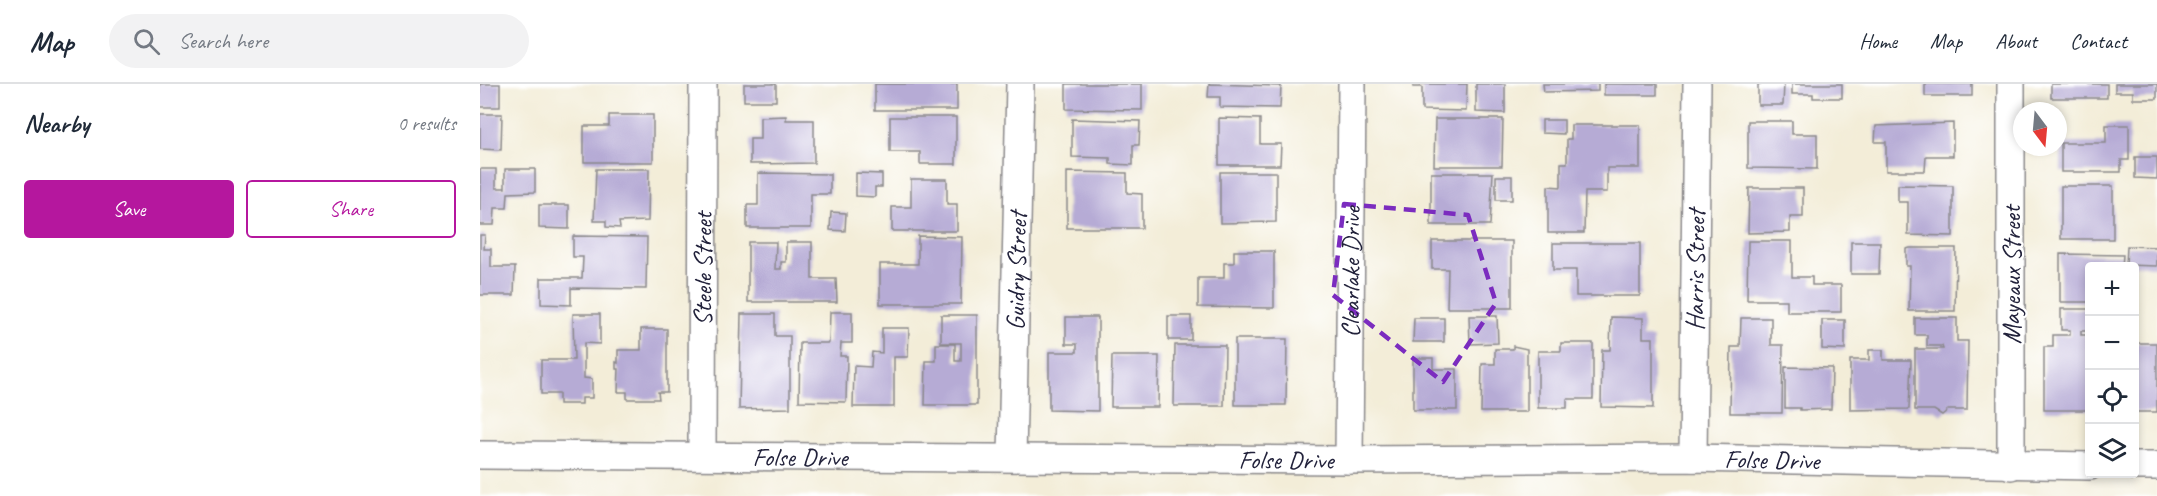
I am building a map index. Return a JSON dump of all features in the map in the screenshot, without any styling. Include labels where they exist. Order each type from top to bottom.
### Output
[{"type":"street","name":"Steele Street","points":[[702,455],[703,84]]},
{"type":"street","name":"Guidry Street","points":[[1012,457],[1020,84]]},
{"type":"street","name":"Clearlake Drive","points":[[1349,460],[1352,84]]},
{"type":"street","name":"Harris Street","points":[[1694,458],[1696,84]]},
{"type":"street","name":"Mayeaux Street","points":[[2011,84],[2011,466]]},
{"type":"street","name":"Folse Drive","points":[[480,455],[1349,460],[1694,458],[2085,466]]},
{"type":"street","points":[[2139,466],[2157,466]]},
{"type":"highlighted area","points":[[1344,204],[1468,215],[1496,303],[1443,382],[1333,295]]},
{"type":"building","points":[[480,84],[500,84],[500,107],[480,107]]},
{"type":"building","points":[[744,84],[776,84],[776,101],[744,101]]},
{"type":"building","points":[[875,84],[957,84],[957,110],[875,110]]},
{"type":"building","points":[[1066,84],[1142,84],[1142,110],[1066,109]]},
{"type":"building","points":[[1209,84],[1281,86],[1280,108],[1220,107],[1220,97],[1208,97]]},
{"type":"building","points":[[1413,84],[1467,84],[1466,111],[1422,110],[1422,87],[1413,87]]},
{"type":"building","points":[[1476,84],[1505,84],[1505,113],[1476,112]]},
{"type":"building","points":[[1543,84],[1598,84],[1598,91],[1544,92]]},
{"type":"building","points":[[1604,84],[1657,84],[1657,95],[1604,95]]},
{"type":"building","points":[[1758,84],[1784,84],[1783,105],[1758,105]]},
{"type":"building","points":[[1792,84],[1842,84],[1842,98],[1813,98],[1813,94],[1792,94]]},
{"type":"building","points":[[1925,84],[1972,84],[1972,96],[1925,96]]},
{"type":"building","points":[[2051,84],[2107,84],[2107,98],[2051,98]]},
{"type":"building","points":[[2115,84],[2157,84],[2157,99],[2133,99],[2133,92],[2115,92]]},
{"type":"building","points":[[480,114],[502,114],[501,150],[480,149]]},
{"type":"building","points":[[609,115],[653,115],[653,162],[584,162],[584,126],[609,126]]},
{"type":"building","points":[[786,116],[786,120],[814,120],[814,163],[750,164],[750,139],[760,139],[760,117]]},
{"type":"building","points":[[890,117],[956,117],[956,164],[920,164],[920,152],[890,152]]},
{"type":"building","points":[[1219,118],[1260,119],[1260,144],[1281,144],[1280,165],[1219,165]]},
{"type":"building","points":[[1072,119],[1140,121],[1139,145],[1133,145],[1133,165],[1110,164],[1110,158],[1072,157]]},
{"type":"building","points":[[1435,119],[1503,119],[1502,166],[1434,166]]},
{"type":"building","points":[[1542,120],[1564,120],[1564,134],[1542,133]]},
{"type":"building","points":[[1748,121],[1792,121],[1792,134],[1817,134],[1817,169],[1748,168]]},
{"type":"building","points":[[1953,123],[1953,156],[1926,156],[1925,171],[1886,171],[1886,142],[1875,142],[1876,126]]},
{"type":"building","points":[[1571,125],[1640,125],[1640,168],[1607,168],[1607,192],[1585,192],[1584,233],[1548,233],[1548,186],[1561,187],[1561,163],[1567,163],[1567,139],[1571,139]]},
{"type":"building","points":[[2106,125],[2129,125],[2129,160],[2121,160],[2121,172],[2061,172],[2061,156],[2067,156],[2067,143],[2106,143]]},
{"type":"building","points":[[2135,157],[2157,157],[2157,179],[2135,178]]},
{"type":"building","points":[[480,169],[496,169],[496,188],[505,188],[505,169],[535,169],[535,192],[508,193],[507,208],[495,208],[494,225],[480,225]]},
{"type":"building","points":[[596,169],[649,169],[648,221],[619,222],[620,228],[606,227],[606,221],[594,221]]},
{"type":"building","points":[[1067,172],[1127,173],[1127,193],[1142,194],[1142,228],[1067,228]]},
{"type":"building","points":[[1220,172],[1276,172],[1276,222],[1220,223]]},
{"type":"building","points":[[758,173],[830,174],[830,194],[811,194],[811,228],[747,228],[747,205],[758,205]]},
{"type":"building","points":[[856,173],[882,174],[882,187],[875,187],[875,197],[856,196]]},
{"type":"building","points":[[1431,173],[1493,173],[1490,225],[1431,225]]},
{"type":"building","points":[[1496,176],[1512,176],[1512,200],[1496,200]]},
{"type":"building","points":[[911,179],[947,179],[947,204],[957,204],[957,231],[892,231],[892,207],[911,207]]},
{"type":"building","points":[[1898,185],[1953,186],[1953,236],[1908,235],[1908,202],[1898,202]]},
{"type":"building","points":[[2061,186],[2113,186],[2113,239],[2061,239]]},
{"type":"building","points":[[1749,188],[1803,188],[1803,217],[1790,217],[1790,232],[1748,233]]},
{"type":"building","points":[[539,205],[569,205],[569,229],[539,228]]},
{"type":"building","points":[[831,212],[846,213],[845,231],[830,230]]},
{"type":"building","points":[[480,235],[485,235],[484,249],[491,249],[491,267],[515,267],[514,295],[480,295]]},
{"type":"building","points":[[573,236],[647,237],[646,289],[571,288],[571,305],[541,304],[541,278],[582,278],[583,257],[573,257]]},
{"type":"building","points":[[918,236],[962,237],[961,304],[880,304],[880,264],[918,264]]},
{"type":"building","points":[[1432,241],[1512,241],[1512,308],[1447,308],[1448,269],[1432,269]]},
{"type":"building","points":[[1748,241],[1792,241],[1792,277],[1812,277],[1812,285],[1841,285],[1841,312],[1787,312],[1787,300],[1747,300]]},
{"type":"building","points":[[748,242],[776,242],[775,269],[781,269],[781,262],[786,262],[786,242],[812,242],[812,279],[836,279],[837,302],[748,302]]},
{"type":"building","points":[[1851,242],[1880,242],[1879,274],[1851,274]]},
{"type":"building","points":[[1553,243],[1640,243],[1640,296],[1576,296],[1576,270],[1553,270]]},
{"type":"building","points":[[2127,246],[2157,247],[2157,266],[2126,262]]},
{"type":"building","points":[[1956,248],[1955,311],[1909,311],[1910,266],[1906,266],[1906,249]]},
{"type":"building","points":[[1234,251],[1274,251],[1274,308],[1198,307],[1198,278],[1224,278],[1224,263],[1234,263]]},
{"type":"building","points":[[2060,254],[2123,255],[2122,262],[2085,262],[2085,302],[2060,302]]},
{"type":"building","points":[[2061,309],[2085,309],[2085,331],[2081,331],[2081,335],[2085,335],[2085,410],[2044,410],[2044,347],[2053,347],[2053,335],[2070,335],[2070,330],[2061,330]]},
{"type":"building","points":[[830,312],[852,312],[852,343],[841,343],[840,356],[847,356],[846,402],[799,401],[800,343],[829,343]]},
{"type":"building","points":[[573,314],[600,314],[600,344],[584,343],[584,378],[592,379],[592,398],[582,398],[582,404],[559,404],[559,394],[541,394],[541,360],[574,360]]},
{"type":"building","points":[[741,314],[775,314],[775,336],[790,336],[790,408],[739,409]]},
{"type":"building","points":[[941,315],[977,315],[977,405],[925,405],[926,361],[936,361],[936,344],[955,344],[955,361],[961,361],[961,343],[941,343]]},
{"type":"building","points":[[1168,316],[1191,316],[1191,340],[1168,340]]},
{"type":"building","points":[[1469,316],[1497,316],[1498,343],[1470,344]]},
{"type":"building","points":[[1066,317],[1098,317],[1098,411],[1049,410],[1049,352],[1077,352],[1077,344],[1066,344]]},
{"type":"building","points":[[1611,317],[1643,318],[1643,338],[1653,338],[1653,408],[1601,407],[1602,350],[1610,350]]},
{"type":"building","points":[[1414,318],[1444,318],[1444,342],[1413,342]]},
{"type":"building","points":[[1741,318],[1771,318],[1771,345],[1783,345],[1782,413],[1730,413],[1731,347],[1740,347]]},
{"type":"building","points":[[1915,318],[1957,318],[1957,341],[1968,341],[1967,410],[1948,410],[1942,415],[1934,410],[1915,410],[1915,349],[1943,349],[1942,346],[1927,346],[1927,335],[1915,335]]},
{"type":"building","points":[[1822,320],[1845,320],[1845,350],[1822,349]]},
{"type":"building","points":[[882,328],[909,328],[908,357],[894,357],[894,407],[853,407],[854,366],[871,367],[872,352],[882,353]]},
{"type":"building","points":[[641,329],[667,329],[667,392],[658,392],[659,399],[627,399],[627,392],[618,392],[619,369],[616,369],[616,362],[618,363],[618,350],[641,350]]},
{"type":"building","points":[[1235,339],[1287,339],[1286,405],[1235,405]]},
{"type":"building","points":[[1561,343],[1593,343],[1593,399],[1567,399],[1567,408],[1538,408],[1538,351],[1561,351]]},
{"type":"building","points":[[2139,343],[2157,343],[2157,412],[2139,412]]},
{"type":"building","points":[[1175,345],[1225,345],[1224,406],[1174,406]]},
{"type":"building","points":[[1513,346],[1527,349],[1527,412],[1481,412],[1482,364],[1495,364],[1495,349],[1513,349]]},
{"type":"building","points":[[1869,350],[1883,350],[1883,360],[1911,360],[1909,409],[1850,410],[1850,360],[1869,360]]},
{"type":"building","points":[[1112,356],[1159,356],[1158,407],[1111,407]]},
{"type":"building","points":[[1413,358],[1433,358],[1433,369],[1457,369],[1457,410],[1413,410]]},
{"type":"building","points":[[1785,367],[1832,368],[1831,409],[1785,408]]}]
